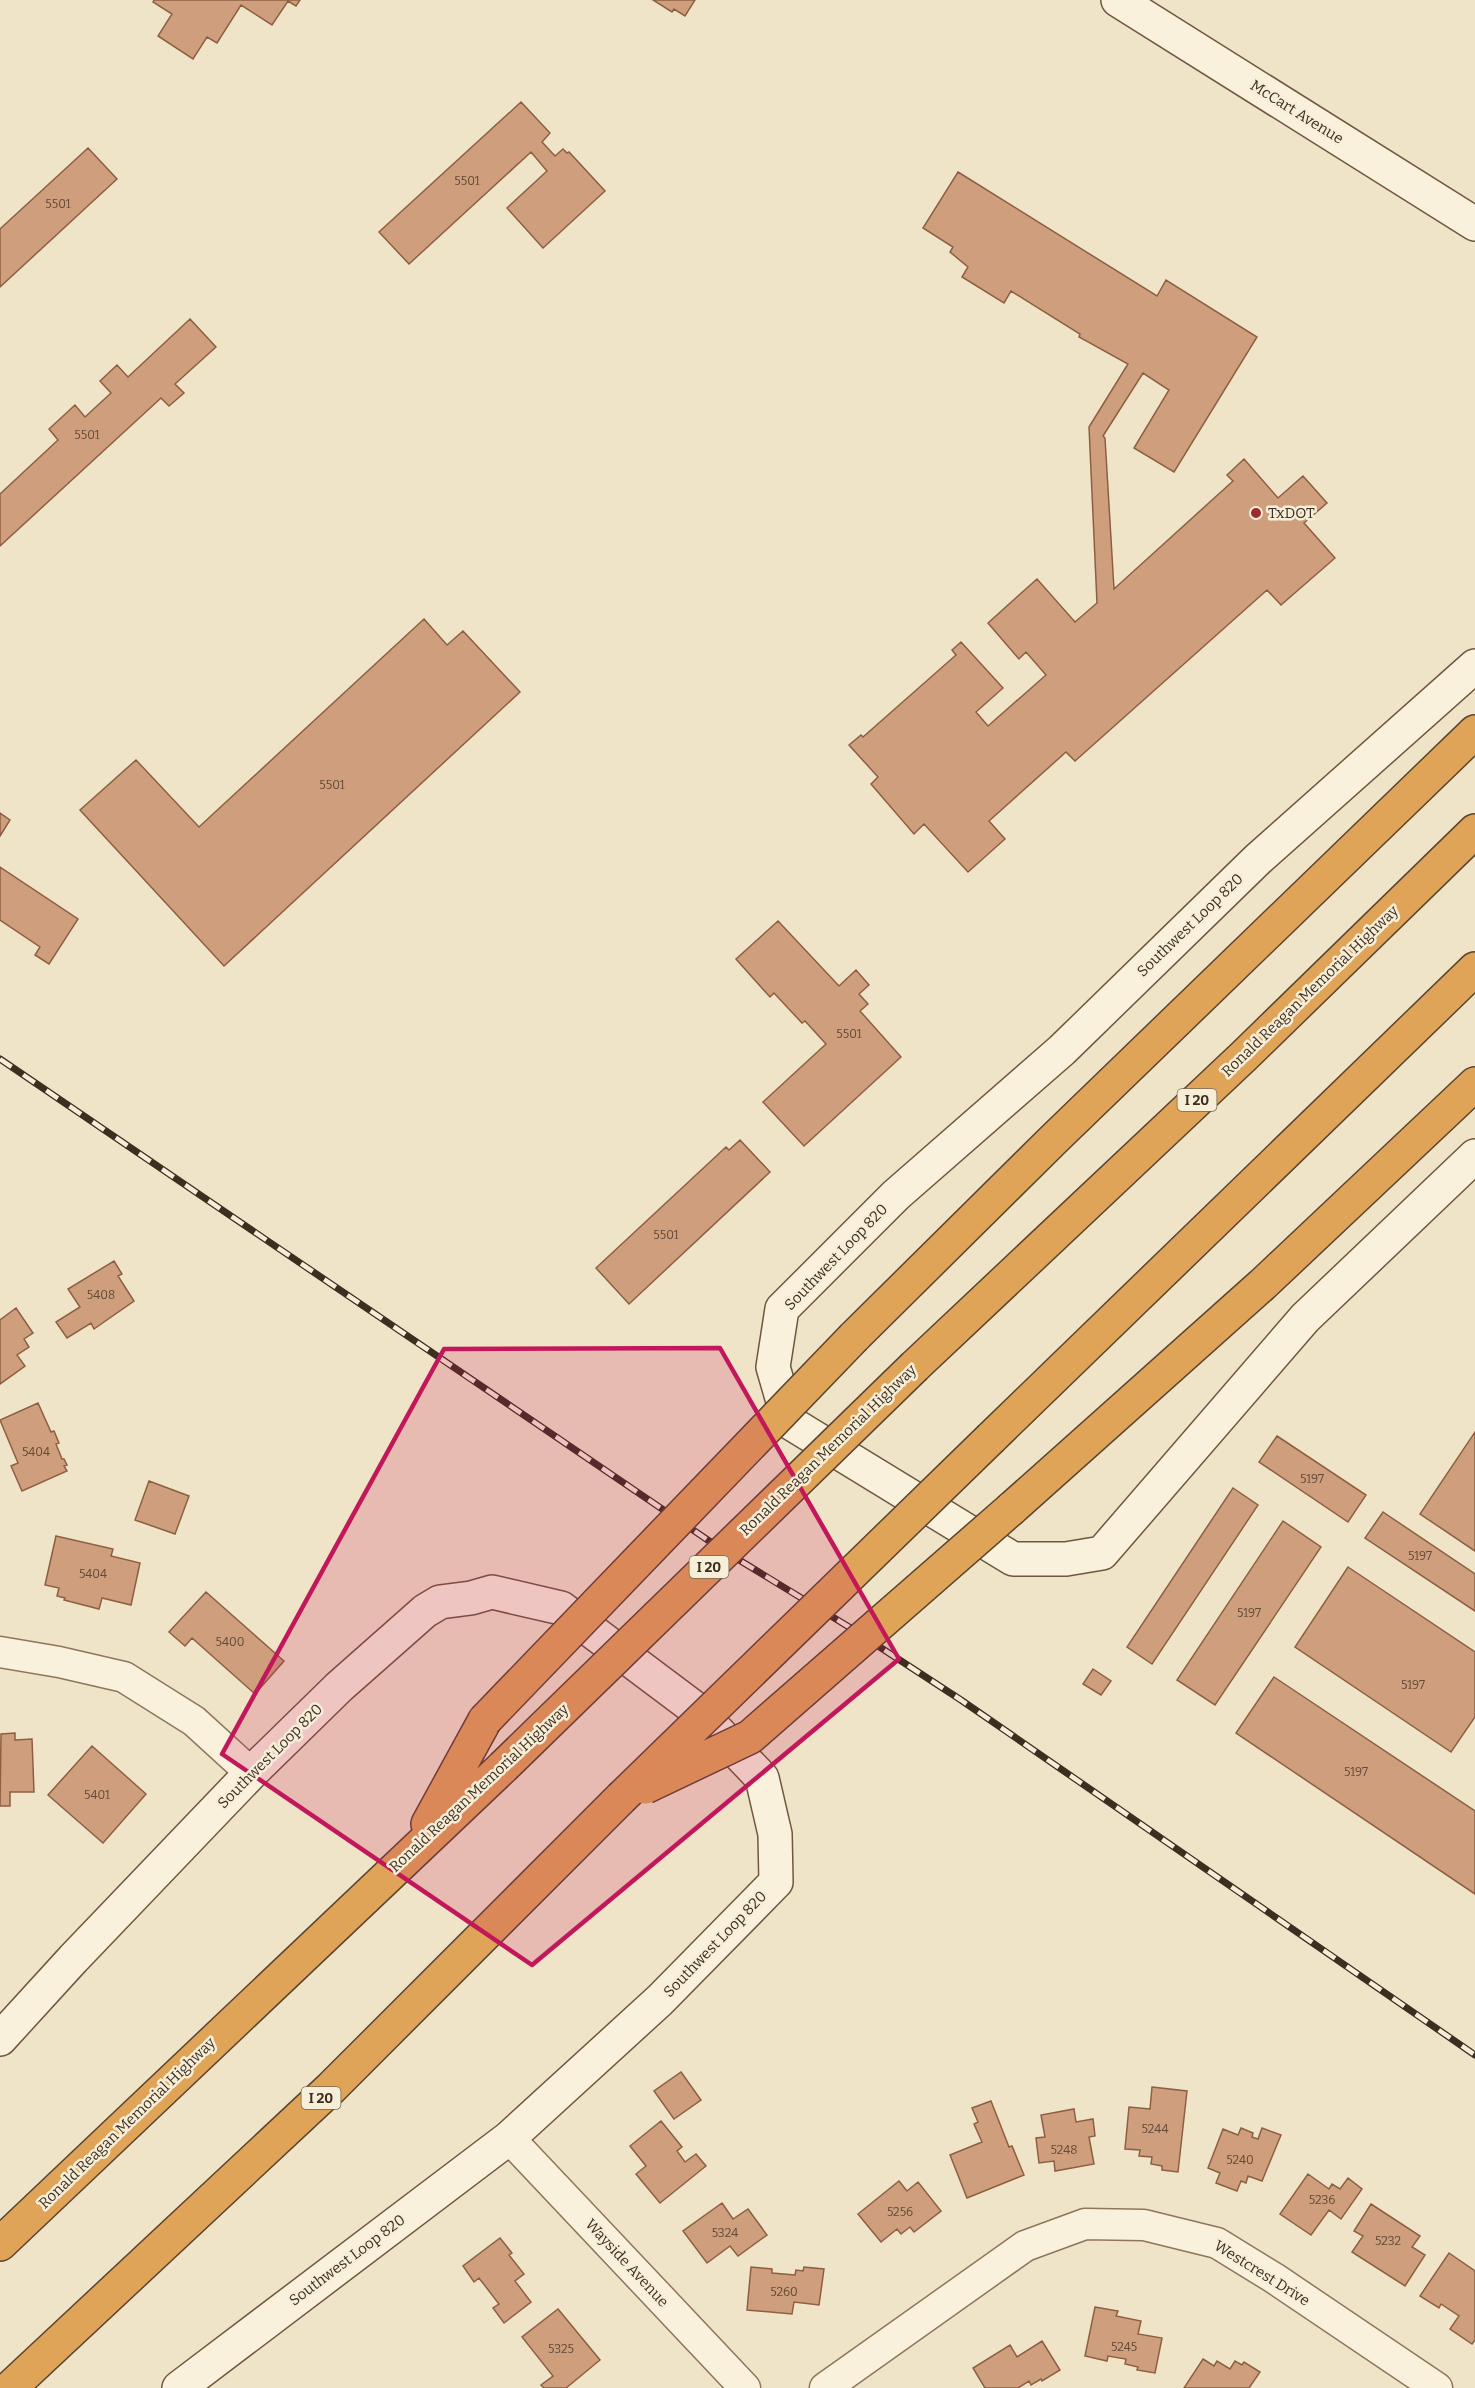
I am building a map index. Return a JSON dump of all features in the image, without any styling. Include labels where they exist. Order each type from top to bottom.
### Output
[{"type":"highway","points":[[414,1850],[485,1720],[854,1337],[1060,1133],[1475,732]]},
{"type":"highway","name":"Ronald Reagan Memorial Highway","points":[[0,2244],[503,1767],[915,1366],[1244,1056],[1475,831]]},
{"type":"highway","name":"I 20","points":[[10,2388],[331,2088],[621,1798],[1475,969]]},
{"type":"highway","points":[[621,1798],[750,1737],[1011,1509],[1263,1284],[1475,1084]]},
{"type":"main road","name":"McCart Avenue","points":[[1118,0],[1475,224]]},
{"type":"main road","name":"Southwest Loop 820","points":[[1475,666],[1258,859],[1062,1050],[896,1195],[782,1309],[773,1367],[789,1422],[1013,1559],[1066,1559],[1102,1552],[1305,1318],[1475,1156]]},
{"type":"main road","name":"Southwest Loop 820","points":[[0,2039],[73,1959],[251,1773],[339,1687],[425,1611],[440,1602],[471,1598],[492,1592],[561,1608],[697,1710],[762,1778],[775,1834],[776,1882],[660,2000],[509,2138],[180,2388]]},
{"type":"street","points":[[0,1652],[59,1662],[124,1677],[194,1721],[251,1773]]},
{"type":"street","name":"Wayside Avenue","points":[[509,2138],[746,2388]]},
{"type":"street","name":"Westcrest Drive","points":[[825,2388],[1024,2246],[1085,2224],[1144,2225],[1217,2243],[1274,2278],[1437,2388]]},
{"type":"highlighted area","points":[[720,1348],[899,1659],[532,1965],[222,1754],[444,1349]]},
{"type":"building","points":[[154,0],[300,0],[296,6],[288,1],[272,25],[241,5],[217,43],[207,37],[193,59],[158,36],[172,14],[153,2]]},
{"type":"building","points":[[653,0],[695,0],[685,16],[674,9],[672,12]]},
{"type":"building","points":[[521,102],[550,133],[542,142],[555,156],[563,149],[569,152],[605,191],[543,248],[507,208],[547,171],[531,152],[409,264],[379,232]]},
{"type":"building","points":[[88,148],[117,179],[0,287],[0,229]]},
{"type":"building","name":"TxDOT","points":[[958,172],[1157,296],[1166,280],[1257,337],[1174,472],[1134,448],[1169,390],[1143,373],[1103,436],[1105,438],[1114,589],[1233,481],[1227,475],[1244,459],[1278,498],[1303,476],[1327,503],[1304,523],[1335,558],[1281,605],[1267,590],[1075,761],[1066,752],[989,821],[1005,839],[968,872],[924,824],[914,834],[871,784],[878,777],[849,745],[861,735],[863,737],[956,655],[952,650],[961,642],[1003,688],[976,712],[988,726],[1046,675],[1026,652],[1019,659],[988,623],[1037,579],[1075,622],[1097,603],[1089,427],[1128,364],[1079,337],[1080,334],[1011,291],[1004,303],[962,277],[968,267],[950,252],[953,247],[923,228]]},
{"type":"building","points":[[190,319],[216,347],[175,384],[184,393],[169,406],[161,398],[0,546],[0,494],[58,440],[49,429],[75,405],[85,417],[111,393],[100,381],[117,365],[128,377]]},
{"type":"building","points":[[424,619],[447,645],[463,631],[520,692],[224,966],[80,810],[136,760],[199,827]]},
{"type":"building","points":[[0,813],[10,820],[0,836]]},
{"type":"building","points":[[0,867],[78,919],[49,964],[35,955],[40,947],[0,920]]},
{"type":"building","points":[[778,921],[839,986],[856,970],[869,985],[859,994],[868,1004],[860,1011],[901,1057],[804,1146],[763,1102],[826,1044],[805,1021],[802,1023],[774,993],[770,997],[736,959]]},
{"type":"building","points":[[740,1140],[770,1172],[629,1304],[596,1268],[726,1147],[729,1150]]},
{"type":"building","points":[[114,1261],[122,1274],[118,1276],[134,1301],[94,1329],[91,1323],[67,1338],[56,1322],[80,1307],[68,1289]]},
{"type":"building","points":[[16,1308],[33,1333],[24,1339],[29,1347],[17,1355],[25,1366],[0,1384],[0,1320]]},
{"type":"building","points":[[38,1403],[51,1432],[54,1431],[59,1443],[56,1444],[67,1465],[64,1466],[67,1471],[22,1491],[11,1466],[18,1463],[0,1420]]},
{"type":"building","points":[[1475,1432],[1475,1551],[1420,1514]]},
{"type":"building","points":[[1277,1436],[1366,1495],[1348,1522],[1259,1462]]},
{"type":"building","points":[[149,1481],[189,1496],[175,1534],[135,1520]]},
{"type":"building","points":[[1233,1488],[1258,1505],[1152,1664],[1127,1647]]},
{"type":"building","points":[[1383,1512],[1475,1574],[1475,1611],[1365,1538]]},
{"type":"building","points":[[1283,1521],[1321,1547],[1215,1705],[1177,1680]]},
{"type":"building","points":[[56,1536],[113,1549],[111,1556],[140,1563],[131,1605],[102,1598],[99,1609],[64,1600],[65,1598],[57,1596],[59,1588],[45,1585]]},
{"type":"building","points":[[1348,1567],[1475,1652],[1475,1717],[1451,1752],[1295,1647]]},
{"type":"building","points":[[206,1592],[284,1661],[255,1694],[192,1638],[185,1646],[169,1632]]},
{"type":"building","points":[[1093,1669],[1111,1681],[1101,1695],[1083,1684]]},
{"type":"building","points":[[1274,1677],[1475,1811],[1475,1894],[1236,1733]]},
{"type":"building","points":[[15,1733],[15,1740],[32,1739],[34,1792],[10,1792],[10,1806],[0,1806],[1,1734]]},
{"type":"building","points":[[92,1746],[146,1794],[103,1843],[48,1795]]},
{"type":"building","points":[[681,2072],[701,2100],[674,2119],[654,2091]]},
{"type":"building","points":[[1152,2087],[1187,2091],[1178,2172],[1162,2170],[1162,2166],[1151,2164],[1152,2157],[1139,2156],[1140,2150],[1125,2149],[1129,2107],[1150,2109]]},
{"type":"building","points":[[991,2101],[1009,2147],[1012,2146],[1024,2175],[967,2198],[950,2155],[982,2142],[974,2124],[978,2122],[972,2108]]},
{"type":"building","points":[[1074,2109],[1076,2122],[1093,2119],[1095,2136],[1089,2137],[1094,2164],[1055,2171],[1054,2161],[1039,2163],[1036,2138],[1045,2137],[1041,2115]]},
{"type":"building","points":[[661,2121],[682,2147],[677,2151],[685,2162],[696,2154],[706,2166],[660,2203],[636,2174],[646,2166],[630,2146]]},
{"type":"building","points":[[1241,2128],[1253,2133],[1252,2137],[1258,2139],[1262,2128],[1281,2135],[1262,2181],[1248,2176],[1246,2183],[1241,2181],[1237,2191],[1216,2183],[1220,2173],[1208,2168],[1223,2129],[1238,2135]]},
{"type":"building","points":[[1308,2174],[1329,2189],[1332,2184],[1340,2189],[1348,2178],[1362,2189],[1341,2219],[1329,2210],[1311,2235],[1280,2214]]},
{"type":"building","points":[[899,2181],[907,2191],[918,2182],[941,2211],[914,2232],[910,2227],[901,2234],[897,2229],[881,2242],[858,2214]]},
{"type":"building","points":[[722,2203],[733,2219],[748,2209],[767,2235],[738,2256],[730,2246],[707,2263],[683,2231]]},
{"type":"building","points":[[1371,2204],[1420,2236],[1412,2247],[1425,2255],[1405,2286],[1352,2252],[1363,2236],[1354,2231]]},
{"type":"building","points":[[500,2238],[512,2253],[509,2255],[524,2274],[515,2281],[531,2302],[504,2323],[493,2308],[499,2304],[479,2278],[474,2282],[463,2266]]},
{"type":"building","points":[[1449,2253],[1475,2271],[1475,2340],[1472,2344],[1450,2329],[1459,2316],[1441,2304],[1439,2308],[1420,2296]]},
{"type":"building","points":[[751,2267],[772,2269],[772,2273],[795,2275],[796,2270],[803,2271],[804,2267],[824,2269],[819,2305],[794,2302],[792,2314],[747,2310]]},
{"type":"building","points":[[1095,2307],[1118,2311],[1116,2316],[1141,2321],[1138,2334],[1162,2338],[1155,2373],[1137,2370],[1138,2367],[1125,2364],[1126,2359],[1108,2356],[1107,2361],[1085,2356]]},
{"type":"building","points":[[558,2309],[600,2360],[566,2388],[544,2388],[541,2385],[553,2376],[522,2337]]},
{"type":"building","points":[[1042,2341],[1060,2370],[1042,2381],[1041,2379],[1031,2385],[1029,2381],[1018,2388],[985,2388],[973,2368],[1010,2345],[1017,2357]]},
{"type":"building","points":[[1203,2359],[1214,2366],[1217,2361],[1230,2369],[1235,2361],[1242,2365],[1244,2362],[1260,2372],[1249,2388],[1184,2388]]},
{"type":"railway","points":[[0,1059],[721,1549],[849,1627],[961,1700],[1475,2055]]},
{"type":"place","name":"TxDOT","points":[[1256,513]]}]
